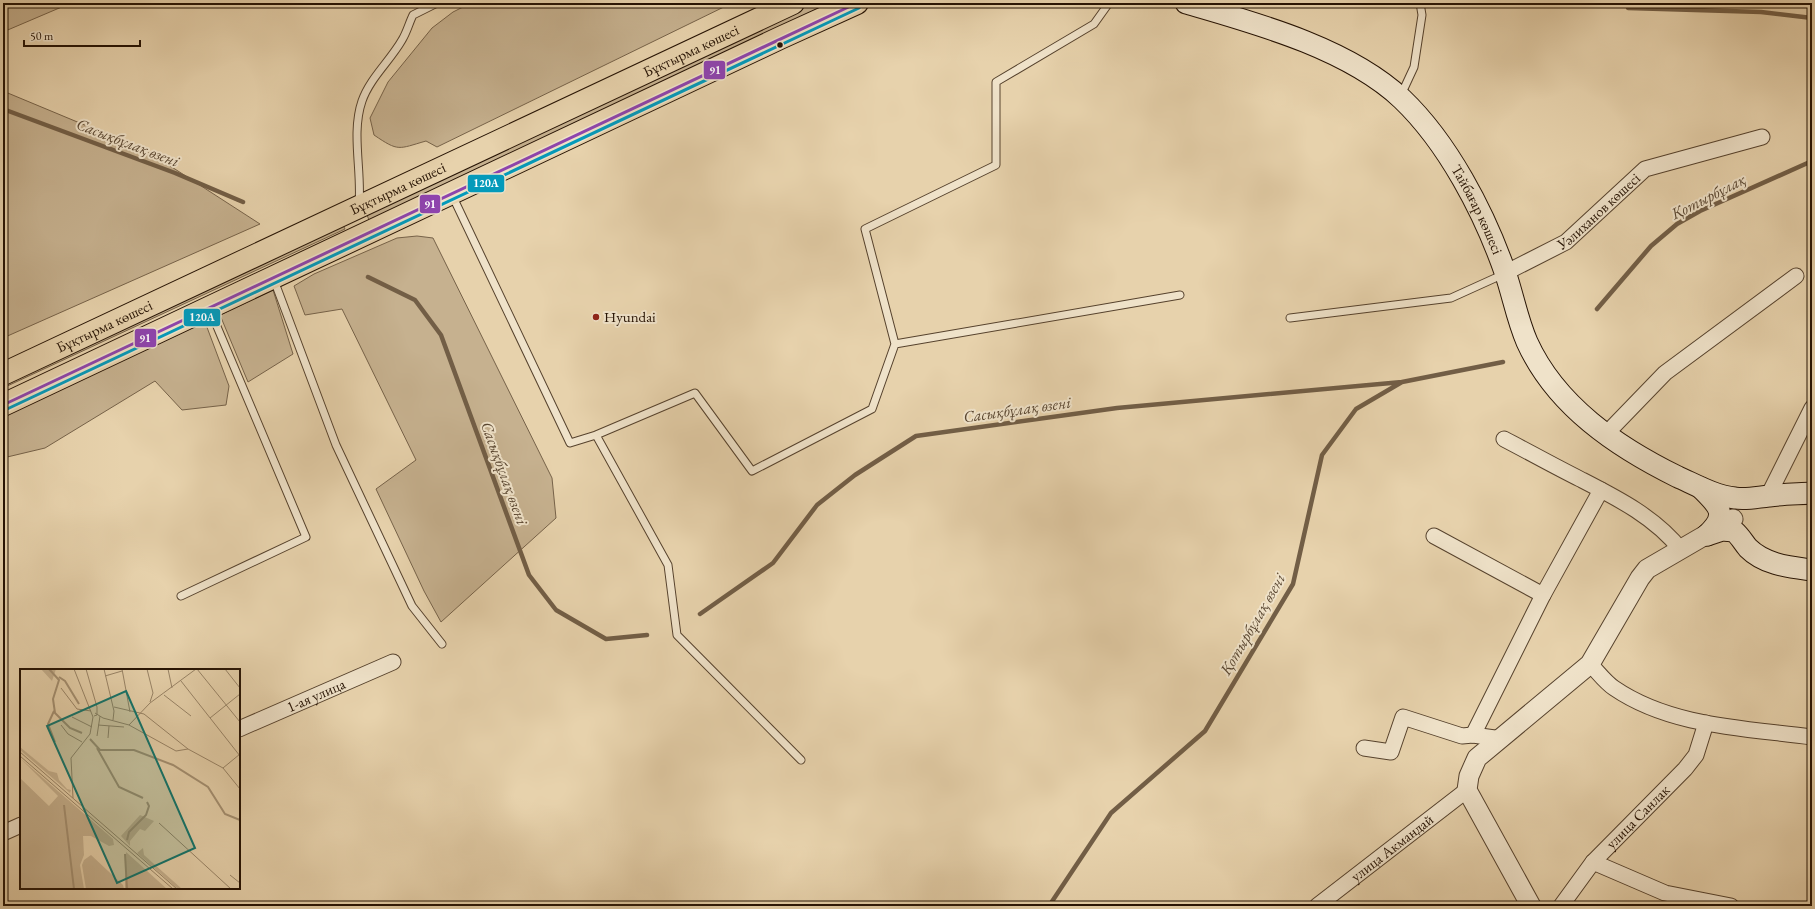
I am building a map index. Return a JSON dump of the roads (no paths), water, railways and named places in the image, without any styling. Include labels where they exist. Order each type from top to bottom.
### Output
[{"type":"main road","name":"Бұқтырма көшесі","points":[[3,374],[793,3]]},
{"type":"main road","name":"Бұқтырма көшесі","points":[[3,405],[857,3]]},
{"type":"main road","name":"Тайбағар көшесі","points":[[1186,3],[1261,26],[1335,55],[1359,68],[1400,98],[1430,131],[1461,179],[1482,217],[1505,273],[1519,320],[1535,359],[1563,396],[1582,415],[1606,434],[1642,458],[1699,486]]},
{"type":"main road","points":[[358,208],[370,232]]},
{"type":"main road","points":[[1699,486],[1720,495],[1735,498],[1812,493]]},
{"type":"main road","points":[[1699,486],[1721,503],[1733,519],[1742,539]]},
{"type":"main road","points":[[1699,486],[1714,500],[1720,513],[1718,523],[1707,535]]},
{"type":"main road","points":[[1733,519],[1768,496]]},
{"type":"main road","points":[[1707,535],[1726,529],[1734,531],[1748,547],[1766,560],[1789,567],[1812,570]]},
{"type":"street","name":"Уәлиханов көшесі","points":[[1505,273],[1566,242],[1645,169],[1762,137]]},
{"type":"street","points":[[1606,434],[1665,373],[1796,276]]},
{"type":"street","points":[[1768,496],[1812,408]]},
{"type":"street","points":[[1504,439],[1601,490],[1642,514],[1657,524],[1681,550]]},
{"type":"street","points":[[1473,735],[1543,595],[1601,490]]},
{"type":"street","points":[[1531,906],[1467,790],[1469,776],[1477,758],[1502,739],[1590,664],[1640,578],[1647,569],[1733,519]]},
{"type":"street","points":[[1434,536],[1543,595]]},
{"type":"street","name":"1-ая улица","points":[[240,729],[393,662]]},
{"type":"street","points":[[1590,664],[1613,688],[1642,704],[1670,715],[1706,723],[1812,736]]},
{"type":"street","points":[[1364,748],[1391,752],[1403,717],[1462,736],[1473,735],[1502,739]]},
{"type":"street","name":"улица Санлак","points":[[1561,906],[1593,862],[1685,770],[1696,755],[1706,723]]},
{"type":"street","name":"улица Акмандай","points":[[1317,906],[1467,790]]},
{"type":"street","points":[[3,833],[20,825]]},
{"type":"street","points":[[1593,862],[1665,893],[1731,906]]},
{"type":"lane","points":[[358,208],[360,188],[357,124],[362,101],[371,83],[402,40],[413,15],[436,3]]},
{"type":"lane","points":[[451,193],[570,443],[596,435],[695,393],[752,471],[872,409],[894,344],[865,229],[996,164],[996,82],[1094,24],[1109,3]]},
{"type":"lane","points":[[1400,98],[1414,67],[1422,15],[1420,3]]},
{"type":"lane","points":[[1290,318],[1451,298],[1505,273]]},
{"type":"lane","points":[[274,278],[336,445],[412,606],[442,644]]},
{"type":"lane","points":[[894,344],[1180,295]]},
{"type":"lane","points":[[181,596],[306,536],[209,308]]},
{"type":"lane","points":[[596,435],[668,565],[677,635],[801,760]]},
{"type":"waterway","points":[[1628,8],[1761,12],[1812,18]]},
{"type":"waterway","name":"Сасықбұлақ өзені","points":[[3,109],[175,173],[243,202]]},
{"type":"waterway","name":"Қотырбұлақ","points":[[1597,309],[1651,246],[1677,224],[1700,211],[1812,161]]},
{"type":"waterway","name":"Сасықбұлақ өзені","points":[[368,277],[415,300],[441,335],[529,575],[556,610],[606,639],[647,635]]},
{"type":"waterway","name":"Қотырбұлақ өзені","points":[[1049,906],[1111,813],[1205,731],[1293,584],[1322,455],[1356,409],[1402,382],[1503,362]]},
{"type":"waterway","name":"Сасықбұлақ өзені","points":[[700,614],[773,563],[817,505],[855,475],[916,436],[1117,408],[1402,382]]},
{"type":"place","name":"Hyundai","points":[[596,317]]}]
